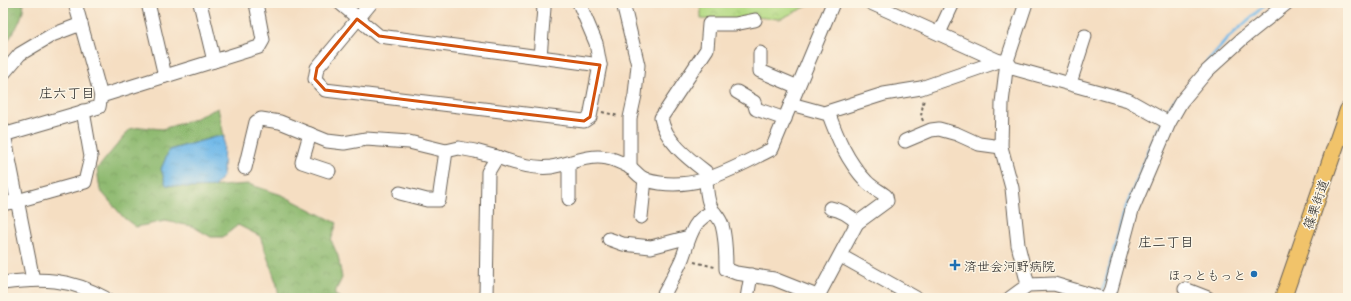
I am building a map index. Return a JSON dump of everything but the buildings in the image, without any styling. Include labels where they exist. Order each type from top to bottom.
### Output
[{"type":"main road","name":"篠栗街道","points":[[1283,298],[1348,110]]},
{"type":"street","points":[[33,280],[3,133],[100,107],[101,96],[75,3]]},
{"type":"street","points":[[148,3],[165,76]]},
{"type":"street","points":[[200,3],[214,61]]},
{"type":"street","points":[[101,96],[259,47],[264,40],[256,3]]},
{"type":"street","points":[[340,3],[357,19],[379,36],[600,65]]},
{"type":"street","points":[[371,3],[317,68],[315,79],[325,90],[584,120],[590,117],[600,65],[596,43],[579,3]]},
{"type":"street","points":[[540,57],[544,8],[541,3]]},
{"type":"street","points":[[623,3],[638,65],[635,95],[630,118],[630,168]]},
{"type":"street","points":[[245,168],[256,122],[261,119],[280,122],[328,141],[344,143],[366,139],[409,142],[446,151],[459,148],[515,163],[549,167],[569,163],[587,157],[607,158],[630,168],[645,179],[667,185],[684,185],[706,179],[772,149],[833,3]]},
{"type":"street","points":[[871,3],[891,7],[939,33],[1003,61],[1012,68],[1128,100],[1169,123]]},
{"type":"street","points":[[939,33],[953,3]]},
{"type":"street","points":[[1026,3],[1003,61],[1001,146],[1012,188],[1018,245],[1028,285]]},
{"type":"street","points":[[1107,298],[1113,282],[1132,210],[1169,123],[1181,102],[1207,71],[1242,39],[1287,3]]},
{"type":"street","points":[[755,20],[735,24],[709,24],[707,49],[661,118],[662,125],[682,153],[706,172],[706,189],[713,212],[718,215],[722,226],[726,252],[726,269],[736,273],[774,279],[817,297],[841,256],[857,224],[887,201],[886,196],[866,181],[840,145],[828,112]]},
{"type":"street","points":[[3,74],[20,54],[52,35],[81,24]]},
{"type":"street","points":[[1070,83],[1085,36]]},
{"type":"street","points":[[760,53],[760,71],[798,87]]},
{"type":"street","points":[[791,104],[824,113],[884,94],[925,86],[1003,61]]},
{"type":"street","points":[[737,92],[754,102],[756,109],[785,119]]},
{"type":"street","points":[[3,204],[17,202],[85,182],[91,156],[83,111]]},
{"type":"street","points":[[906,141],[927,132],[939,130],[957,134],[979,144],[1001,146]]},
{"type":"street","points":[[310,134],[302,162],[329,171]]},
{"type":"street","points":[[400,193],[427,200],[439,200],[446,151]]},
{"type":"street","points":[[486,298],[488,172],[497,157]]},
{"type":"street","points":[[569,163],[569,199]]},
{"type":"street","points":[[641,218],[645,179]]},
{"type":"street","points":[[830,208],[852,217],[857,224]]},
{"type":"street","points":[[662,298],[682,260],[689,237],[699,220],[707,214],[713,212]]},
{"type":"street","points":[[609,239],[623,244],[651,247],[689,237]]},
{"type":"street","points":[[841,256],[916,298]]},
{"type":"street","points":[[747,298],[751,275]]},
{"type":"street","points":[[3,283],[33,280],[66,283],[86,288],[105,298]]},
{"type":"street","points":[[1010,298],[1028,285],[1054,284],[1101,298]]},
{"type":"street","points":[[1185,289],[1208,298]]},
{"type":"path","points":[[925,86],[921,116],[927,132]]},
{"type":"path","points":[[592,110],[630,118]]},
{"type":"path","points":[[682,260],[726,269]]},
{"type":"highlighted area","points":[[357,19],[379,36],[600,65],[590,117],[584,121],[325,90],[315,79],[317,68]]},
{"type":"green space","points":[[3,3],[24,3],[20,21],[3,47]]},
{"type":"green space","points":[[701,3],[814,3],[780,19],[753,17],[735,21],[701,19]]},
{"type":"green space","points":[[218,108],[224,136],[215,137],[169,150],[194,188],[248,184],[282,195],[337,223],[331,240],[338,256],[342,278],[334,294],[340,298],[279,298],[277,285],[260,236],[238,225],[223,237],[211,237],[192,226],[165,221],[136,227],[124,218],[100,190],[97,169],[130,129],[141,127],[162,129],[189,121]]},
{"type":"water","points":[[224,136],[223,176],[214,187],[194,188],[166,185],[161,169],[169,150],[215,137]]},
{"type":"waterway","points":[[1206,63],[1228,38],[1267,3]]},
{"type":"waterway","points":[[1163,116],[1176,98]]},
{"type":"waterway","points":[[1101,294],[1124,212],[1160,123]]},
{"type":"place","name":"済世会河野病院","points":[[955,265]]},
{"type":"place","name":"ほっともっと","points":[[1254,274]]},
{"type":"district","name":"庄六丁目","points":[[67,92]]},
{"type":"district","name":"庄二丁目","points":[[1166,241]]}]
